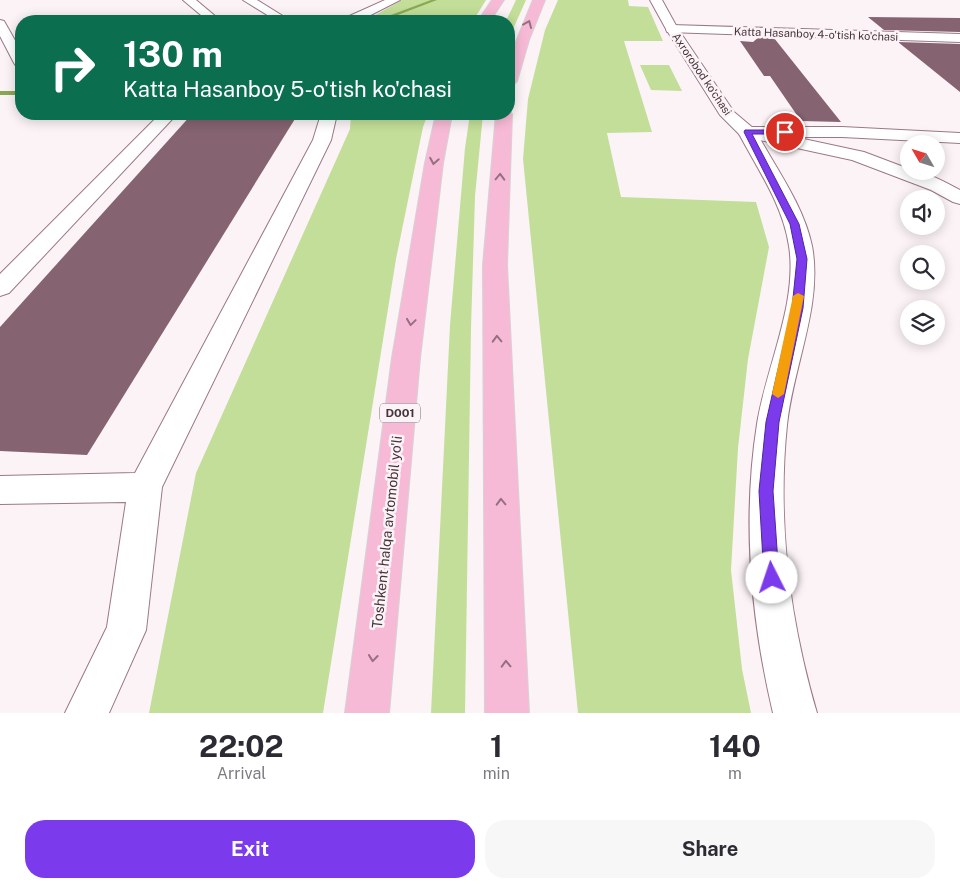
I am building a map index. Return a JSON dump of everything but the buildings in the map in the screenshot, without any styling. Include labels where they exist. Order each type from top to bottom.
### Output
[{"type":"highway","points":[[488,15],[498,0]]},
{"type":"highway","points":[[515,62],[539,0]]},
{"type":"highway","name":"Toshkent halqa avtomobil yo'li","points":[[367,713],[406,358],[434,162],[443,120]]},
{"type":"highway","points":[[504,120],[495,265],[507,713]]},
{"type":"street","points":[[189,0],[208,15]]},
{"type":"street","points":[[249,0],[275,15]]},
{"type":"street","points":[[362,15],[394,0]]},
{"type":"street","name":"Axrorobod ko'chasi","points":[[656,0],[672,30],[728,115],[747,132],[857,156],[938,186],[960,198]]},
{"type":"street","points":[[0,24],[15,52]]},
{"type":"street","name":"Katta Hasanboy 4-o'tish ko'chasi","points":[[672,30],[960,38]]},
{"type":"street","points":[[0,288],[163,120]]},
{"type":"street","points":[[86,713],[126,630],[145,487],[322,140],[327,120]]},
{"type":"street","points":[[795,713],[781,656],[772,578],[766,491],[772,422],[797,308],[802,259],[795,224],[747,132],[842,132],[960,138]]},
{"type":"street","points":[[2,493],[145,487]]},
{"type":"green space","points":[[402,0],[486,0],[477,15],[376,15]]},
{"type":"green space","points":[[516,0],[526,0],[515,25],[515,15],[509,15]]},
{"type":"green space","points":[[558,0],[628,0],[629,6],[648,7],[663,41],[624,41],[652,132],[607,133],[621,197],[756,202],[769,247],[748,359],[738,448],[731,570],[742,669],[751,713],[578,713],[523,159],[528,99],[545,30]]},
{"type":"green space","points":[[640,65],[669,65],[682,91],[651,90]]},
{"type":"green space","points":[[351,120],[426,120],[396,259],[323,713],[149,713],[196,473],[350,129]]},
{"type":"green space","points":[[469,120],[482,120],[475,196],[471,328],[465,713],[431,713],[450,325]]},
{"type":"waterway","points":[[394,15],[435,0]]},
{"type":"waterway","points":[[0,93],[15,93]]},
{"type":"slow traffic","points":[[778,394],[798,296]]},
{"type":"route","points":[[772,578],[766,491],[772,422],[797,308],[802,259],[795,224],[747,132],[785,132]]}]
